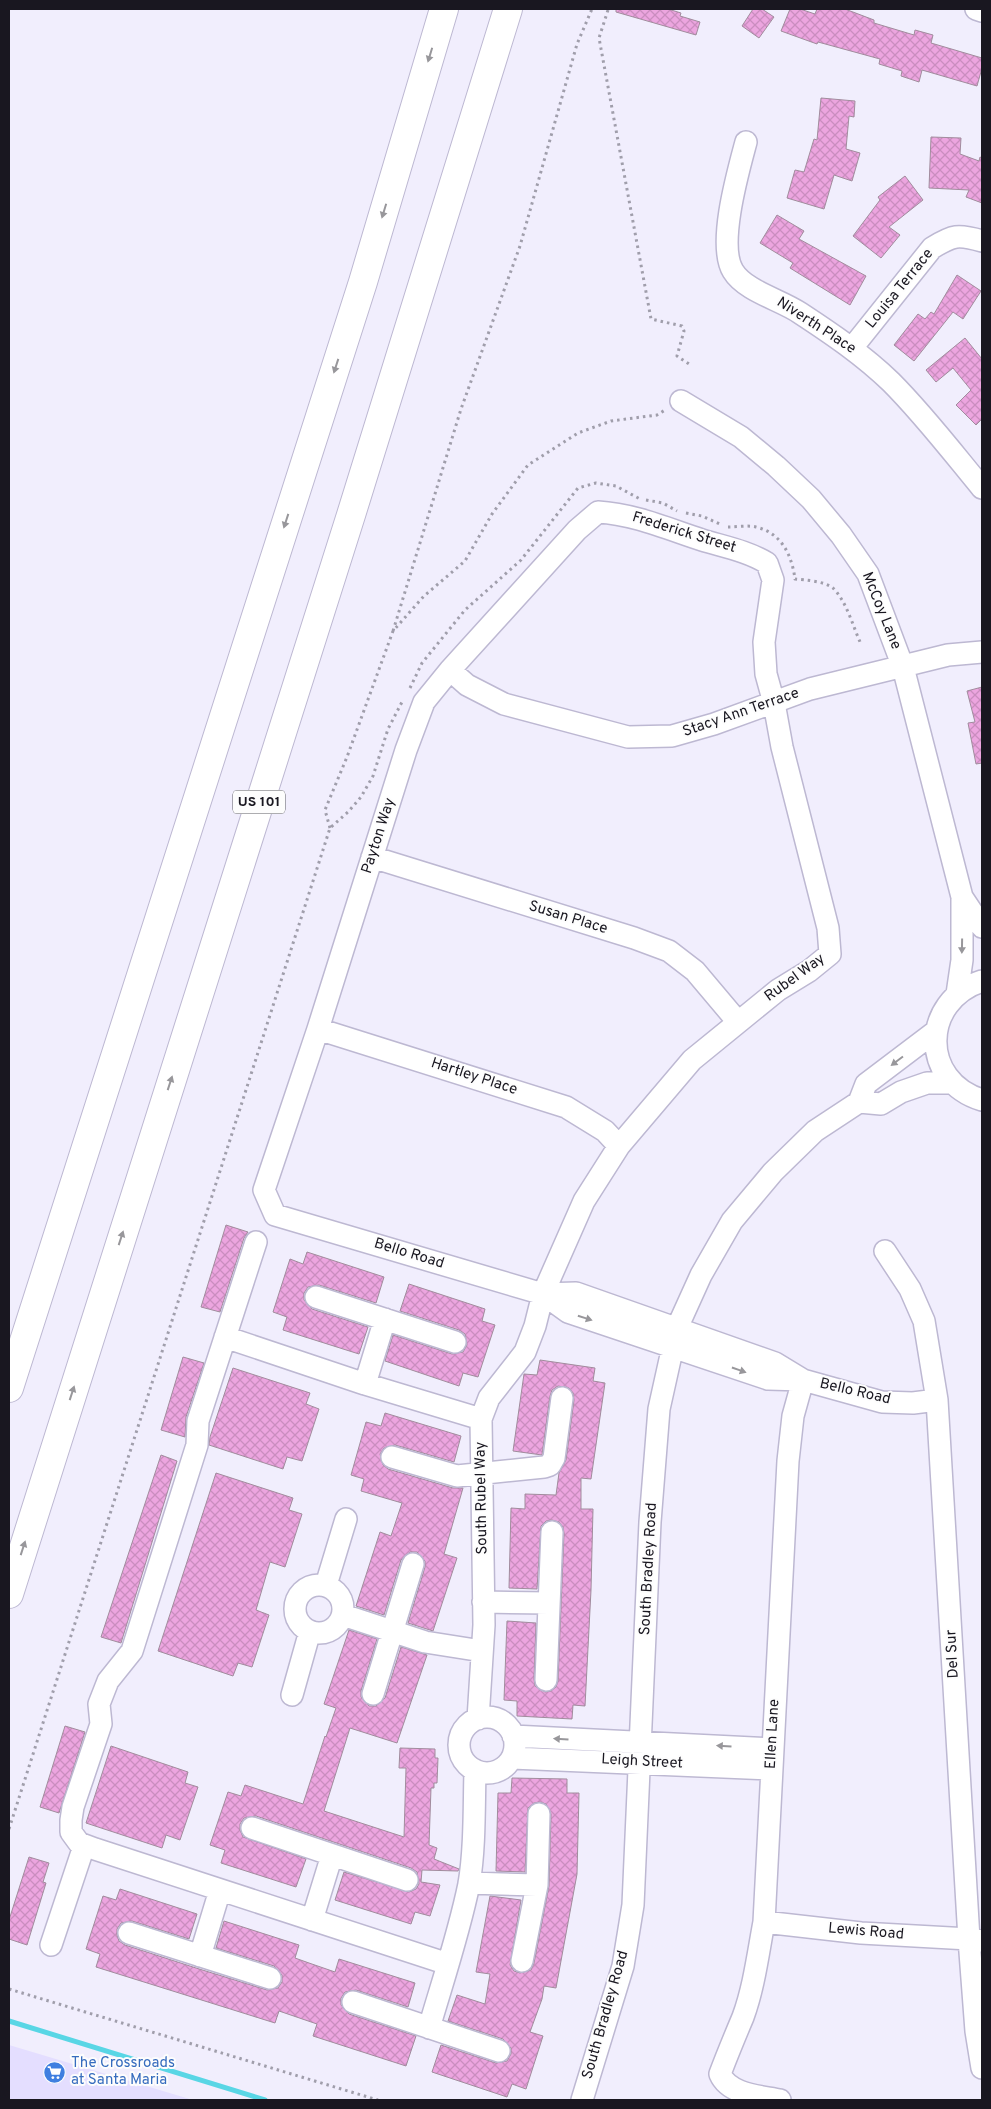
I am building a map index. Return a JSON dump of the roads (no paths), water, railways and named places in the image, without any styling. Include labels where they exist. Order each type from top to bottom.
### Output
[{"type":"highway","points":[[9,1388],[363,282],[444,9]]},
{"type":"highway","name":"US 101","points":[[9,1594],[354,506],[508,9]]},
{"type":"street","points":[[976,9],[982,11]]},
{"type":"street","name":"Niverth Place","points":[[746,142],[736,178],[728,232],[726,255],[734,273],[751,288],[789,305],[852,348],[891,382],[982,488]]},
{"type":"street","name":"Louisa Terrace","points":[[852,348],[932,248],[949,237],[967,236],[982,241]]},
{"type":"street","name":"McCoy Lane","points":[[681,401],[741,437],[776,466],[811,499],[841,534],[868,574],[904,667],[962,897],[962,960],[957,994]]},
{"type":"street","name":"Frederick Street","points":[[598,512],[615,513],[634,518],[728,548],[749,552],[768,563]]},
{"type":"street","name":"Payton Way","points":[[274,1215],[264,1190],[318,1029],[406,750],[424,702],[450,670],[577,530],[598,512]]},
{"type":"street","name":"Rubel Way","points":[[543,1294],[584,1201],[619,1146],[692,1060],[778,990],[809,971],[830,954],[828,928],[782,747],[774,703],[766,674],[764,642],[773,580],[768,563]]},
{"type":"street","name":"Stacy Ann Terrace","points":[[450,670],[467,685],[504,704],[628,737],[672,736],[774,703],[810,689],[948,656],[982,652]]},
{"type":"street","name":"Susan Place","points":[[372,857],[669,950],[695,971],[738,1022]]},
{"type":"street","name":"McCoy Lane","points":[[962,897],[982,927]]},
{"type":"street","points":[[982,981],[970,985],[947,1004],[936,1031],[938,1059],[944,1072],[952,1083],[969,1096],[982,1101]]},
{"type":"street","name":"Hartley Place","points":[[318,1029],[566,1107],[605,1131],[619,1146]]},
{"type":"street","name":"South Bradley Road","points":[[582,2100],[606,2027],[624,1958],[633,1905],[650,1522],[658,1419],[675,1337],[701,1275],[732,1221],[773,1172],[815,1131],[859,1102],[866,1084],[936,1031]]},
{"type":"street","points":[[859,1102],[881,1104],[901,1092],[927,1083],[952,1083]]},
{"type":"street","name":"Bello Road","points":[[274,1215],[543,1294],[576,1293],[768,1379],[803,1380],[882,1402],[913,1403],[937,1400]]},
{"type":"street","points":[[256,1242],[198,1421],[198,1445],[132,1651],[108,1681],[99,1704],[101,1724],[73,1807],[71,1832],[79,1844],[84,1846],[448,1964]]},
{"type":"street","name":"Del Sur","points":[[885,1251],[910,1289],[924,1321],[937,1400],[978,1938],[976,2031],[982,2068]]},
{"type":"street","name":"South Rubel Way","points":[[478,1719],[483,1602],[481,1419],[489,1398],[525,1352],[535,1326],[543,1294]]},
{"type":"street","points":[[316,1297],[455,1342]]},
{"type":"street","points":[[365,1384],[385,1319]]},
{"type":"street","points":[[226,1337],[365,1384],[481,1419]]},
{"type":"street","name":"Ellen Lane","points":[[780,2100],[736,2090],[724,2084],[720,2074],[743,2016],[753,1981],[764,1922],[788,1461],[793,1416],[803,1380]]},
{"type":"street","points":[[392,1457],[448,1475],[457,1476],[544,1468],[554,1458],[562,1398]]},
{"type":"street","points":[[326,1585],[346,1519]]},
{"type":"street","points":[[546,1680],[552,1532]]},
{"type":"street","points":[[373,1694],[413,1564]]},
{"type":"street","points":[[316,1585],[326,1585],[340,1597],[343,1606],[342,1615],[338,1624],[331,1630],[322,1633],[310,1631],[304,1628],[298,1620],[295,1612],[296,1602],[300,1594],[307,1588],[316,1585]]},
{"type":"street","points":[[483,1602],[549,1603]]},
{"type":"street","points":[[342,1615],[424,1642],[482,1651]]},
{"type":"street","points":[[292,1695],[310,1631]]},
{"type":"street","points":[[478,1719],[499,1720],[508,1727],[513,1736],[515,1747],[512,1758],[506,1766],[496,1772],[485,1773],[475,1770],[463,1759],[459,1744],[462,1733],[468,1724],[478,1719]]},
{"type":"street","name":"Leigh Street","points":[[513,1736],[640,1752],[772,1759]]},
{"type":"street","name":"Leigh Street","points":[[512,1758],[640,1752]]},
{"type":"street","points":[[429,2028],[469,1883],[475,1770]]},
{"type":"street","points":[[522,1961],[536,1885],[539,1814]]},
{"type":"street","points":[[252,1828],[407,1880]]},
{"type":"street","points":[[51,1945],[84,1846]]},
{"type":"street","points":[[312,1920],[332,1855]]},
{"type":"street","points":[[469,1883],[536,1885]]},
{"type":"street","points":[[200,1956],[220,1890]]},
{"type":"street","name":"Lewis Road","points":[[764,1922],[861,1933],[978,1938]]},
{"type":"street","points":[[128,1933],[270,1978]]},
{"type":"street","points":[[353,2002],[499,2051]]},
{"type":"waterway","points":[[9,2021],[265,2100]]},
{"type":"place","name":"The Crossroads at Santa Maria","points":[[55,2072]]}]
